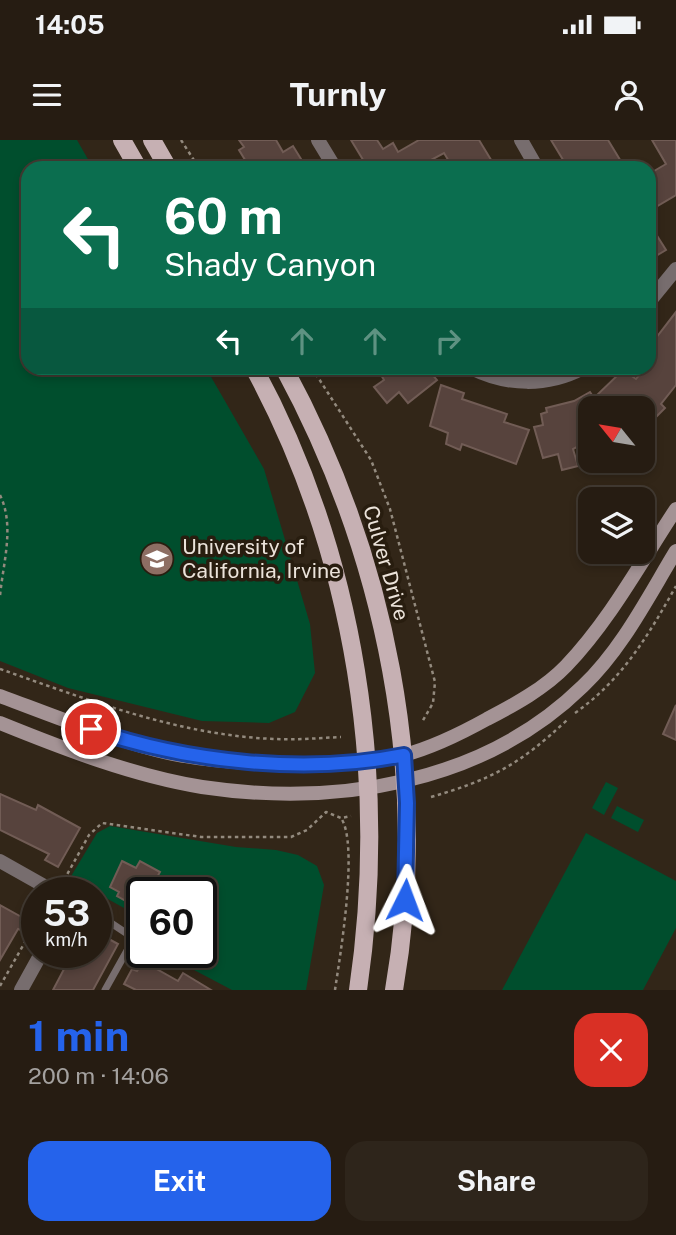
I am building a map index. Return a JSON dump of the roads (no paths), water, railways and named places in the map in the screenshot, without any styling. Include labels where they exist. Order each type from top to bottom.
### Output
[{"type":"main road","points":[[122,140],[134,161]]},
{"type":"main road","points":[[152,140],[164,161]]},
{"type":"main road","points":[[257,375],[305,481],[336,579],[362,709],[367,763],[369,877],[358,990]]},
{"type":"main road","name":"Culver Drive","points":[[288,375],[326,452],[363,557],[390,665],[406,783],[407,872],[394,990]]},
{"type":"main road","points":[[0,696],[129,742],[189,756],[263,763],[367,763],[404,755],[452,738],[497,714],[538,689],[565,667],[621,594],[676,509]]},
{"type":"main road","points":[[0,723],[154,776],[201,786],[251,792],[368,789],[406,783],[504,745],[537,726],[584,686],[620,641],[676,551]]},
{"type":"street","points":[[318,140],[331,161]]},
{"type":"street","points":[[521,140],[533,161]]},
{"type":"street","points":[[656,293],[676,269]]},
{"type":"street","points":[[489,375],[502,380],[537,383],[570,375]]},
{"type":"street","points":[[0,861],[33,877]]},
{"type":"street","points":[[21,990],[33,968]]},
{"type":"lane","points":[[110,989],[129,947],[129,935],[112,924]]},
{"type":"place","name":"University of California, Irvine","points":[[157,559]]}]
